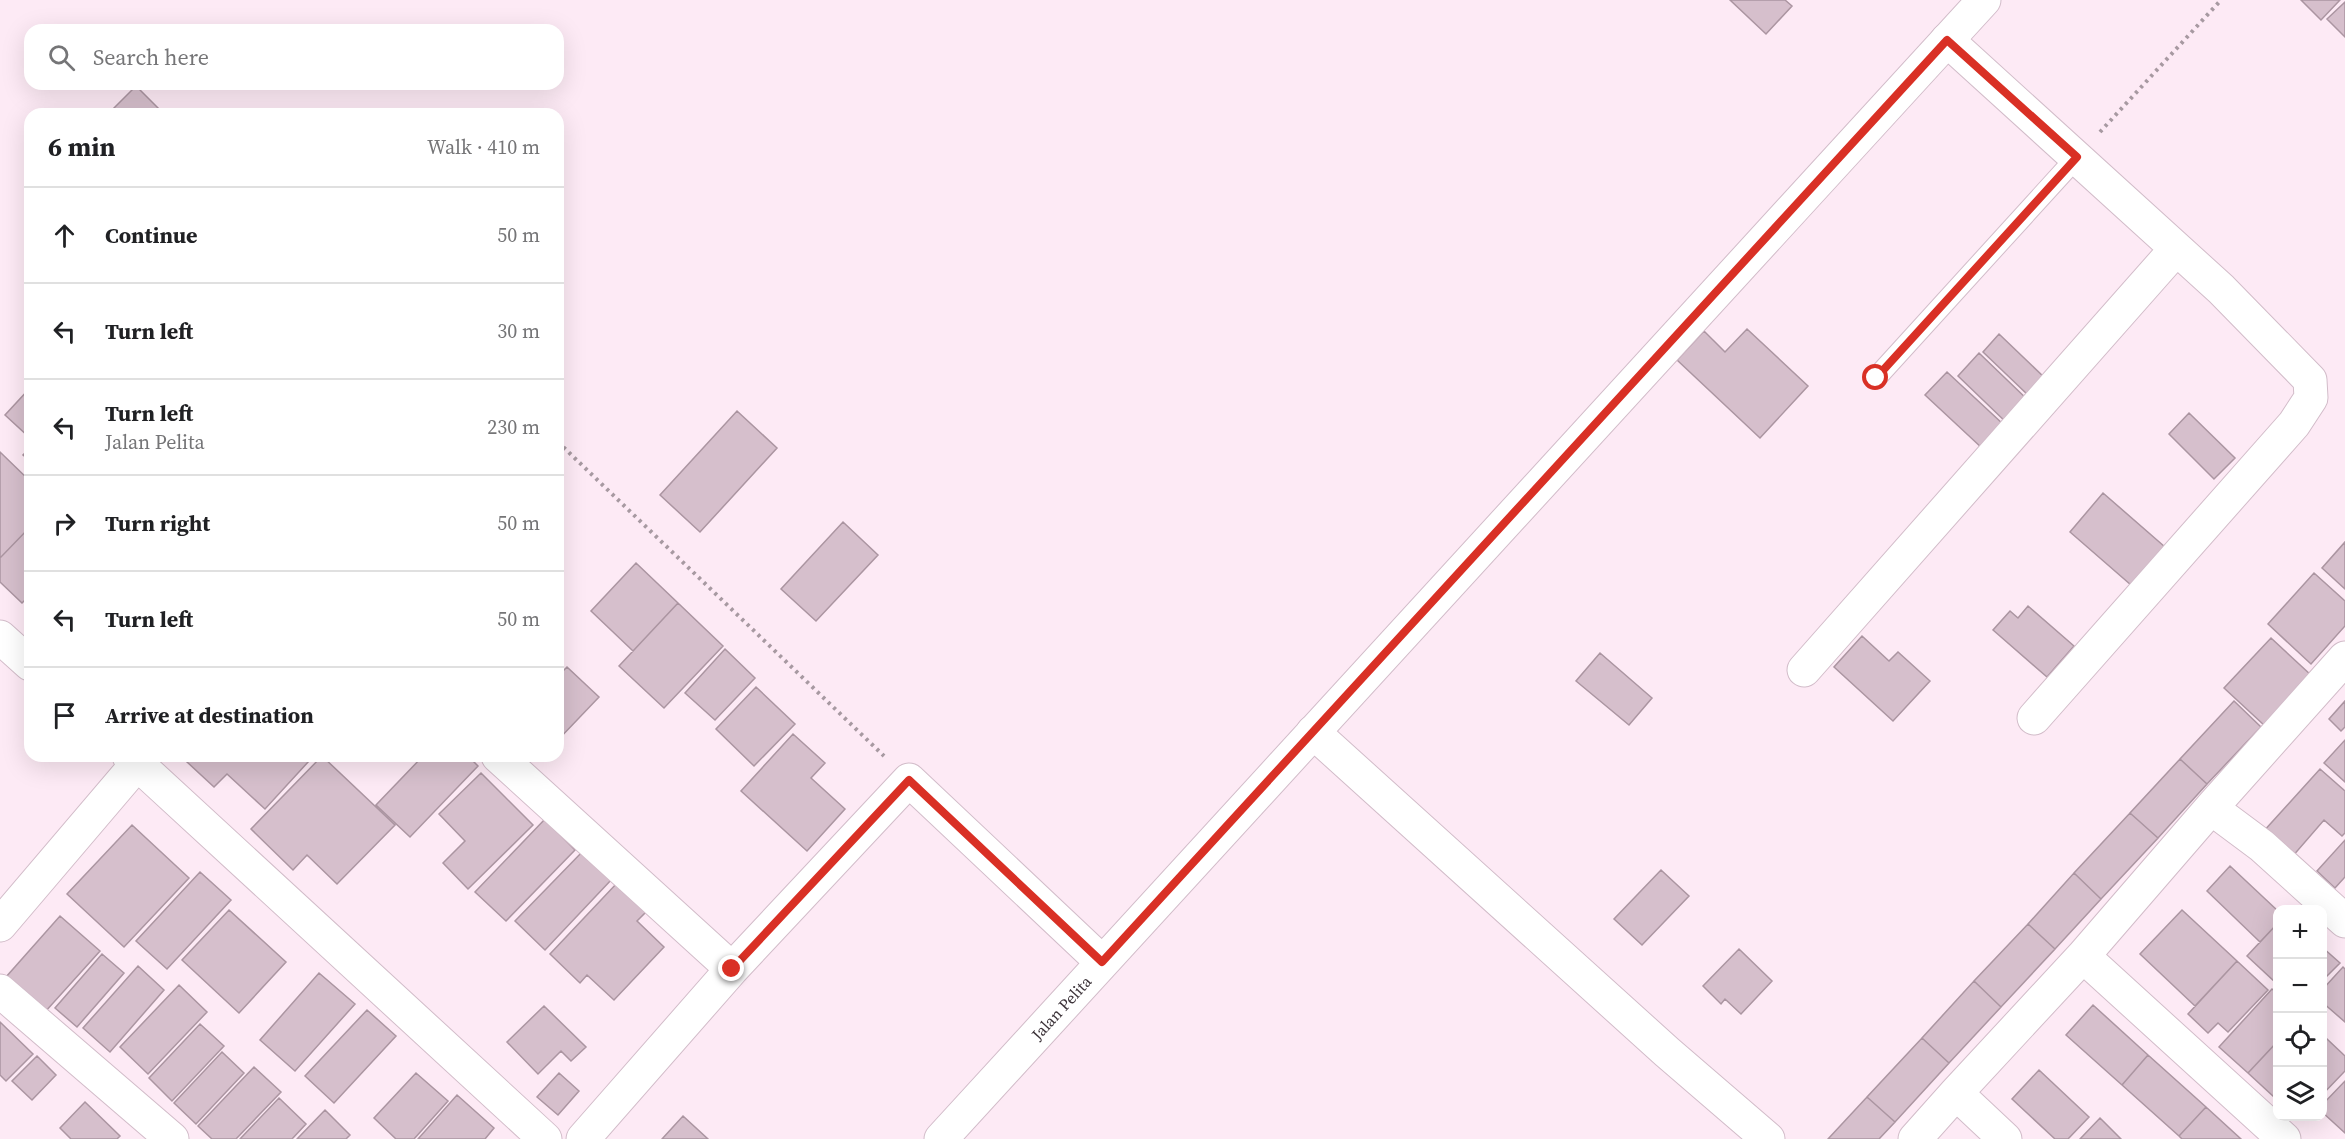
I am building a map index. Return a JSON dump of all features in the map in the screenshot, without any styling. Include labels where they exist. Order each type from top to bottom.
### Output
[{"type":"street","name":"Jalan Pelita","points":[[940,1139],[1984,0]]},
{"type":"street","points":[[1947,40],[2221,289],[2310,380],[2311,398],[2294,424],[2034,718]]},
{"type":"street","points":[[1804,670],[2176,249]]},
{"type":"street","points":[[1914,1139],[2083,956],[2345,658]]},
{"type":"street","points":[[1313,732],[1667,1052],[1768,1139]]},
{"type":"street","points":[[0,925],[131,762]]},
{"type":"street","points":[[135,762],[545,1139]]},
{"type":"street","points":[[505,762],[732,969]]},
{"type":"street","points":[[583,1139],[732,969],[909,780],[1102,962]]},
{"type":"street","points":[[2211,808],[2262,846],[2345,921]]},
{"type":"street","points":[[2083,956],[2284,1139]]},
{"type":"street","points":[[0,991],[172,1139]]},
{"type":"street","points":[[1956,1093],[2005,1139]]},
{"type":"lane","points":[[1876,378],[2077,157]]},
{"type":"path","points":[[2077,157],[2221,0]]},
{"type":"path","points":[[564,448],[909,780]]},
{"type":"building","points":[[1730,0],[1785,0],[1792,6],[1766,34]]},
{"type":"building","points":[[2301,0],[2340,0],[2321,20]]},
{"type":"building","points":[[2345,2],[2345,37],[2327,19]]},
{"type":"building","points":[[132,90],[140,90],[158,108],[114,108]]},
{"type":"building","points":[[1747,329],[1808,386],[1760,438],[1677,360],[1704,331],[1725,352]]},
{"type":"building","points":[[1999,334],[2046,379],[2029,396],[1983,352]]},
{"type":"building","points":[[1979,353],[2031,403],[2010,426],[1958,376]]},
{"type":"building","points":[[1947,372],[2004,425],[1983,449],[1925,395]]},
{"type":"building","points":[[24,394],[24,432],[5,415]]},
{"type":"building","points":[[737,411],[777,448],[700,532],[660,495]]},
{"type":"building","points":[[2189,413],[2235,458],[2214,479],[2169,434]]},
{"type":"building","points":[[0,452],[24,475],[24,533],[0,558]]},
{"type":"building","points":[[2103,493],[2165,547],[2131,585],[2070,532]]},
{"type":"building","points":[[843,522],[878,555],[816,621],[781,589]]},
{"type":"building","points":[[24,533],[24,601],[22,603],[0,582],[0,558]]},
{"type":"building","points":[[2345,542],[2345,589],[2322,568]]},
{"type":"building","points":[[636,563],[678,603],[633,651],[591,611]]},
{"type":"building","points":[[2314,573],[2345,601],[2345,626],[2311,664],[2268,624]]},
{"type":"building","points":[[678,603],[723,646],[664,708],[619,666]]},
{"type":"building","points":[[2028,606],[2074,646],[2047,677],[1993,630],[2010,611],[2018,618]]},
{"type":"building","points":[[1862,636],[1889,661],[1898,652],[1930,681],[1893,721],[1834,667]]},
{"type":"building","points":[[2271,638],[2312,676],[2265,726],[2224,688]]},
{"type":"building","points":[[725,649],[755,678],[715,720],[685,693]]},
{"type":"building","points":[[1600,653],[1652,698],[1629,725],[1576,681]]},
{"type":"building","points":[[567,667],[599,697],[564,734],[564,670]]},
{"type":"building","points":[[756,687],[795,724],[754,766],[716,729]]},
{"type":"building","points":[[2234,701],[2261,727],[2207,784],[2180,759]]},
{"type":"building","points":[[2345,701],[2345,727],[2341,731],[2329,719]]},
{"type":"building","points":[[793,734],[825,763],[811,778],[845,809],[807,851],[741,791]]},
{"type":"building","points":[[2345,740],[2345,782],[2324,763]]},
{"type":"building","points":[[2180,759],[2207,784],[2158,838],[2130,813]]},
{"type":"building","points":[[187,762],[308,762],[265,809],[227,774],[214,787]]},
{"type":"building","points":[[316,762],[328,762],[395,825],[337,884],[307,855],[293,870],[251,829]]},
{"type":"building","points":[[417,762],[474,762],[478,766],[410,837],[376,805]]},
{"type":"building","points":[[2320,769],[2345,791],[2345,833],[2342,836],[2324,820],[2292,857],[2263,832]]},
{"type":"building","points":[[481,773],[533,825],[468,889],[443,863],[465,841],[439,814]]},
{"type":"building","points":[[2130,813],[2158,838],[2101,899],[2074,873]]},
{"type":"building","points":[[545,819],[575,850],[506,921],[475,892]]},
{"type":"building","points":[[132,825],[189,878],[124,947],[67,894]]},
{"type":"building","points":[[2345,840],[2345,877],[2335,888],[2317,871]]},
{"type":"building","points":[[583,851],[612,879],[545,950],[515,921]]},
{"type":"building","points":[[2230,866],[2273,906],[2273,928],[2260,942],[2207,891]]},
{"type":"building","points":[[1661,870],[1689,896],[1642,945],[1614,919]]},
{"type":"building","points":[[200,872],[231,900],[167,969],[136,941]]},
{"type":"building","points":[[2074,873],[2101,899],[2055,949],[2028,924]]},
{"type":"building","points":[[618,882],[648,910],[637,921],[664,947],[614,1000],[587,975],[580,983],[550,954]]},
{"type":"building","points":[[229,910],[286,962],[239,1013],[182,960]]},
{"type":"building","points":[[2182,910],[2237,961],[2195,1006],[2140,954]]},
{"type":"building","points":[[60,916],[100,951],[45,1012],[6,977]]},
{"type":"building","points":[[2028,924],[2055,949],[2001,1007],[1974,981]]},
{"type":"building","points":[[2273,928],[2273,980],[2247,956]]},
{"type":"building","points":[[1739,949],[1772,981],[1741,1014],[1725,999],[1721,1004],[1703,986]]},
{"type":"building","points":[[2327,951],[2340,963],[2327,976]]},
{"type":"building","points":[[102,954],[124,973],[77,1027],[55,1008]]},
{"type":"building","points":[[2237,961],[2268,990],[2228,1032],[2218,1023],[2208,1033],[2188,1014]]},
{"type":"building","points":[[138,966],[164,990],[110,1052],[83,1028]]},
{"type":"building","points":[[2343,967],[2345,969],[2345,1022],[2327,1006],[2327,985]]},
{"type":"building","points":[[319,973],[355,1004],[295,1071],[260,1040]]},
{"type":"building","points":[[1974,981],[2001,1007],[1949,1063],[1922,1038]]},
{"type":"building","points":[[179,985],[207,1012],[148,1074],[120,1047]]},
{"type":"building","points":[[2273,990],[2273,1046],[2248,1073],[2219,1047]]},
{"type":"building","points":[[2093,1005],[2148,1055],[2122,1085],[2066,1035]]},
{"type":"building","points":[[544,1006],[586,1047],[571,1061],[561,1051],[538,1074],[507,1042]]},
{"type":"building","points":[[367,1010],[396,1036],[334,1103],[305,1076]]},
{"type":"building","points":[[0,1022],[33,1054],[6,1081],[0,1075]]},
{"type":"building","points":[[200,1024],[224,1046],[172,1101],[149,1078]]},
{"type":"building","points":[[1922,1038],[1949,1063],[1895,1122],[1867,1097]]},
{"type":"building","points":[[2327,1039],[2345,1056],[2345,1071],[2327,1090]]},
{"type":"building","points":[[2273,1046],[2273,1096],[2248,1073]]},
{"type":"building","points":[[222,1052],[244,1073],[196,1124],[174,1103]]},
{"type":"building","points":[[2148,1055],[2206,1107],[2179,1136],[2122,1085]]},
{"type":"building","points":[[37,1056],[56,1075],[32,1100],[12,1081]]},
{"type":"building","points":[[254,1067],[281,1092],[236,1139],[212,1139],[198,1126]]},
{"type":"building","points":[[2039,1070],[2089,1117],[2068,1139],[2055,1139],[2012,1099]]},
{"type":"building","points":[[416,1073],[448,1101],[414,1139],[396,1139],[374,1118]]},
{"type":"building","points":[[559,1073],[579,1091],[558,1115],[537,1097]]},
{"type":"building","points":[[2345,1081],[2345,1133],[2327,1117],[2327,1100]]},
{"type":"building","points":[[457,1095],[494,1128],[485,1139],[418,1139]]},
{"type":"building","points":[[1867,1097],[1895,1122],[1879,1139],[1828,1139]]},
{"type":"building","points":[[279,1098],[306,1124],[292,1139],[240,1139]]},
{"type":"building","points":[[85,1102],[120,1136],[117,1139],[71,1139],[60,1128]]},
{"type":"building","points":[[2206,1107],[2241,1139],[2182,1139],[2179,1136]]},
{"type":"building","points":[[325,1110],[350,1135],[346,1139],[297,1139]]},
{"type":"building","points":[[683,1116],[708,1139],[662,1139]]},
{"type":"building","points":[[2100,1118],[2121,1139],[2080,1139]]},
{"type":"route","points":[[732,969],[909,780],[1102,962],[1947,40],[2077,157],[1876,378]]}]
